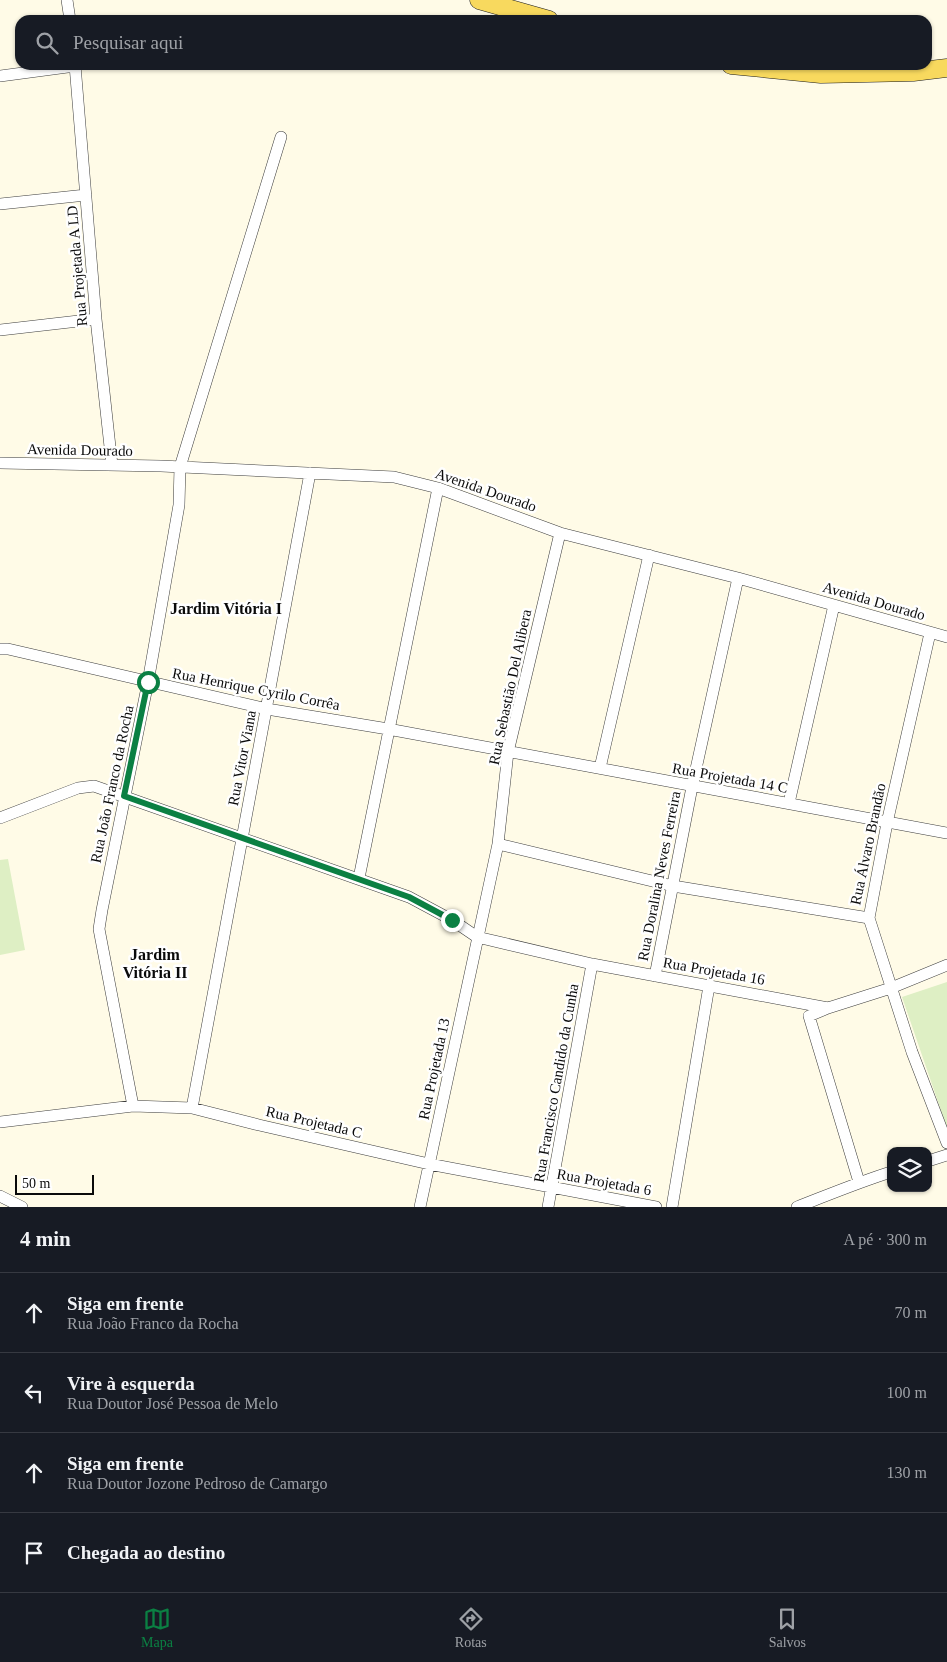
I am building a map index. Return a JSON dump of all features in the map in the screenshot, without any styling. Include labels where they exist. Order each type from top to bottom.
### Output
[{"type":"main road","points":[[479,0],[532,15]]},
{"type":"main road","points":[[932,70],[947,68]]},
{"type":"main road","points":[[782,70],[822,74],[930,70]]},
{"type":"street","points":[[67,0],[69,15]]},
{"type":"street","points":[[0,76],[41,70]]},
{"type":"street","name":"Rua Projetada A LD","points":[[75,70],[96,319],[112,465]]},
{"type":"street","name":"Rua João Franco da Rocha","points":[[133,1106],[99,929],[148,682],[179,505],[180,467],[281,137]]},
{"type":"street","points":[[0,204],[86,195]]},
{"type":"street","points":[[0,330],[96,319]]},
{"type":"street","name":"Avenida Dourado","points":[[0,463],[180,467],[394,477],[438,488],[560,533],[738,578],[947,637]]},
{"type":"street","name":"Rua Vitor Viana","points":[[192,1108],[242,837],[268,709],[310,473]]},
{"type":"street","points":[[359,878],[438,488]]},
{"type":"street","name":"Rua Sebastião Del Alibera","points":[[477,937],[498,844],[508,752],[560,533]]},
{"type":"street","points":[[600,768],[649,555]]},
{"type":"street","name":"Rua Doralina Neves Ferreira","points":[[654,976],[692,787],[738,578]]},
{"type":"street","points":[[789,803],[834,605]]},
{"type":"street","name":"Rua Álvaro Brandão","points":[[930,632],[887,823],[869,918],[912,1052],[947,1143]]},
{"type":"street","name":"Rua Henrique Cyrilo Corrêa","points":[[0,649],[8,649],[268,709],[508,752]]},
{"type":"street","name":"Rua Projetada 14 C","points":[[508,752],[947,833]]},
{"type":"street","points":[[0,818],[78,788],[94,786],[409,897],[452,920],[477,937]]},
{"type":"street","points":[[498,844],[673,886],[869,918]]},
{"type":"street","name":"Rua Projetada 16","points":[[477,937],[592,964],[828,1008]]},
{"type":"street","name":"Rua Projetada 13","points":[[420,1207],[477,937]]},
{"type":"street","name":"Rua Francisco Candido da Cunha","points":[[548,1207],[592,964]]},
{"type":"street","points":[[859,1182],[809,1016],[947,966]]},
{"type":"street","points":[[672,1207],[709,986]]},
{"type":"street","name":"Rua Projetada C","points":[[0,1122],[133,1106],[192,1108],[429,1164]]},
{"type":"street","points":[[932,1160],[947,1155]]},
{"type":"street","name":"Rua Projetada 6","points":[[429,1164],[656,1207]]},
{"type":"street","points":[[797,1207],[859,1182],[887,1173]]},
{"type":"street","points":[[0,1196],[22,1207]]},
{"type":"green space","points":[[8,859],[25,950],[0,955],[0,860]]},
{"type":"green space","points":[[947,982],[947,1128],[902,997]]},
{"type":"district","name":"Jardim Vitória I","points":[[226,608]]},
{"type":"district","name":"Jardim Vitória II","points":[[155,963]]},
{"type":"route","points":[[148,682],[124,796],[359,878],[409,897],[452,920]]}]
